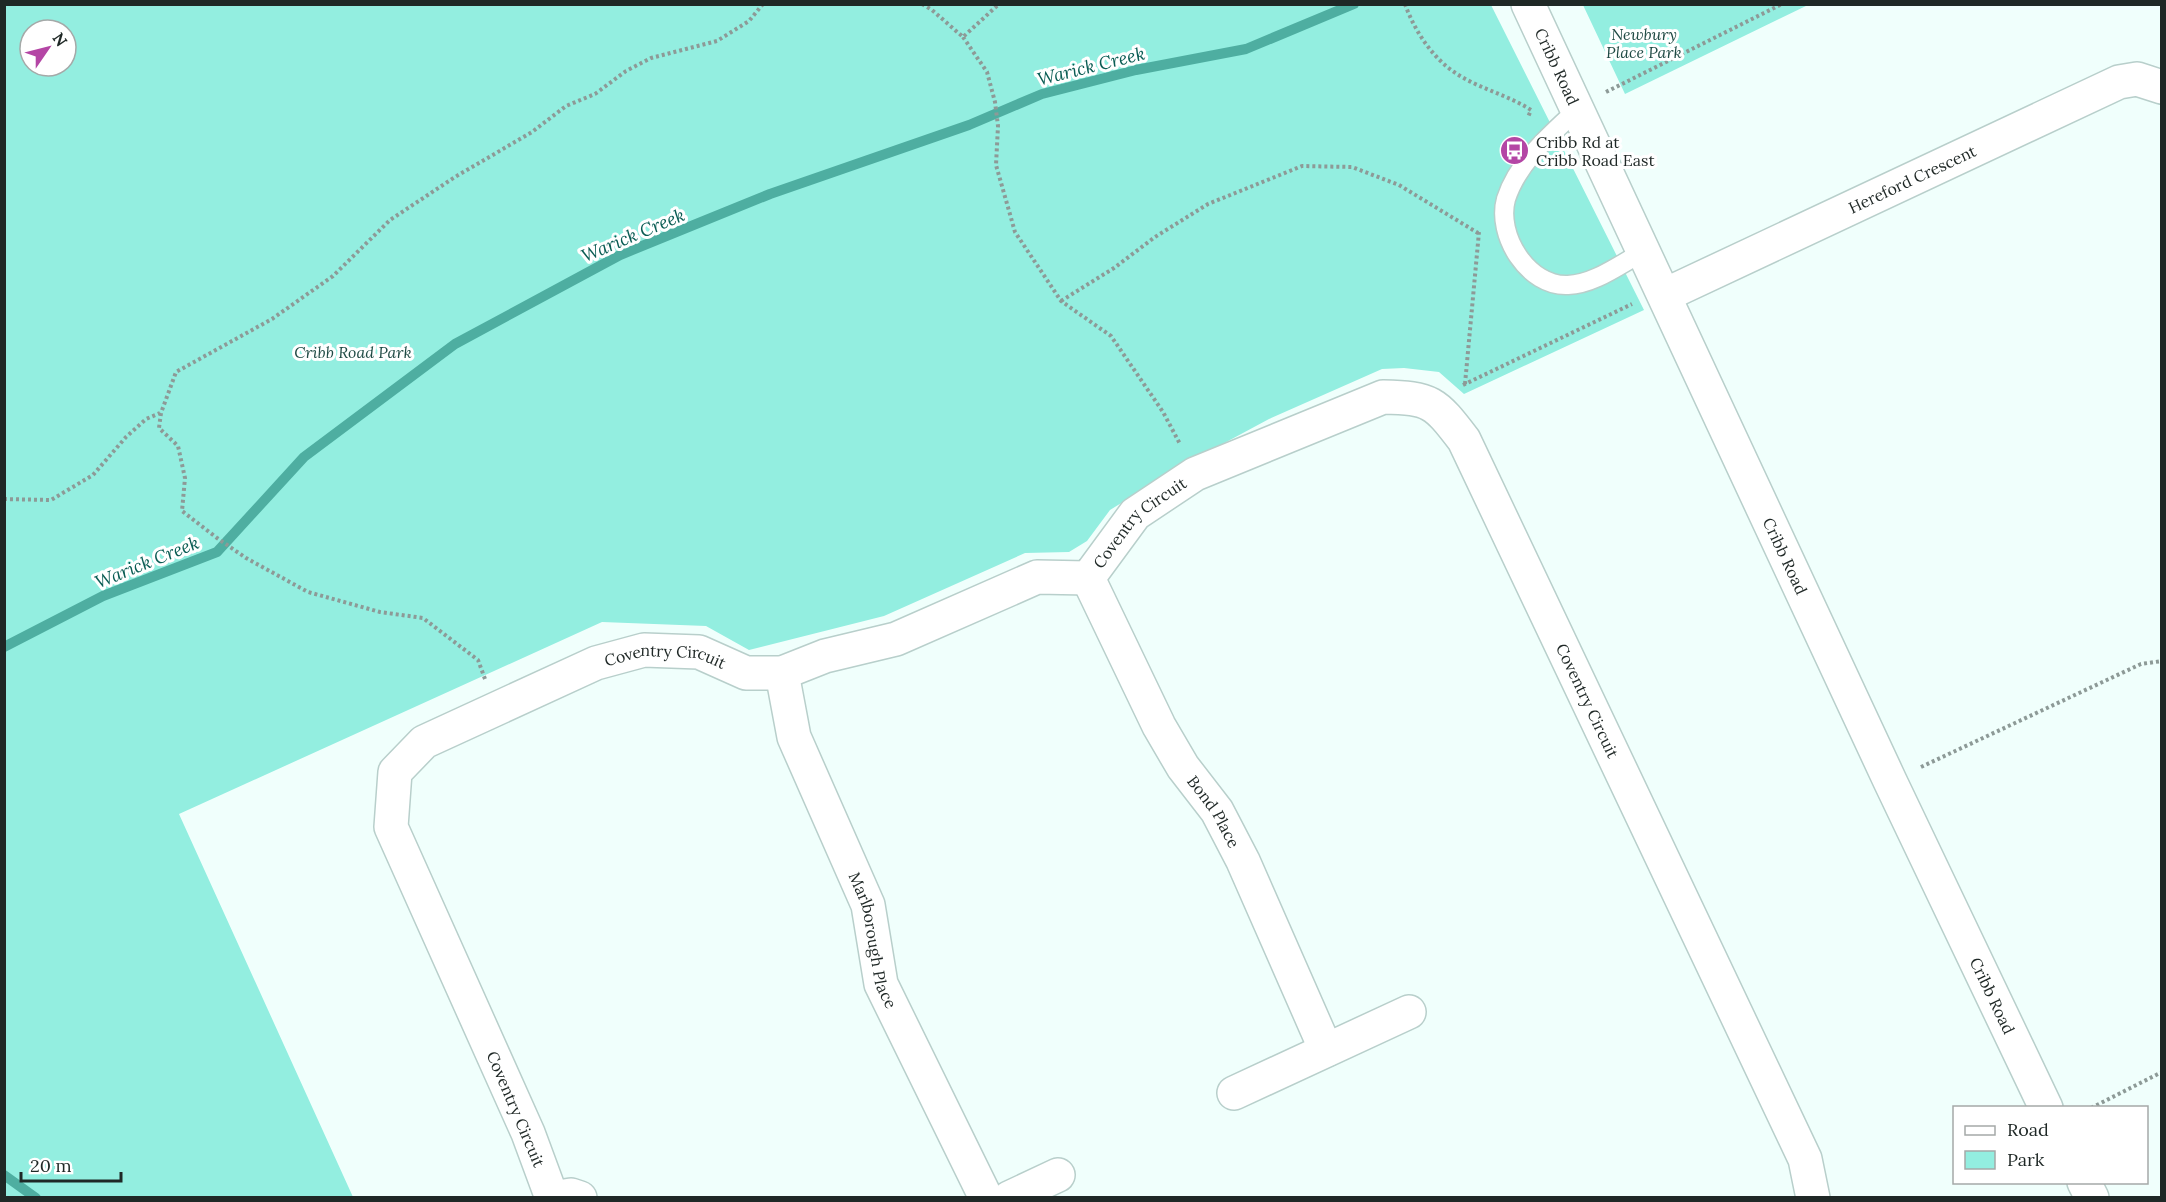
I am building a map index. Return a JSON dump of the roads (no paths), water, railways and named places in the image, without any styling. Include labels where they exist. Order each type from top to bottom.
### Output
[{"type":"street","name":"Cribb Road","points":[[1528,4],[1895,791],[2046,1106]]},
{"type":"street","name":"Hereford Crescent","points":[[1665,295],[2119,82],[2137,79],[2162,87]]},
{"type":"street","name":"Coventry Circuit","points":[[552,1197],[528,1133],[391,827],[395,772],[424,742],[596,663],[644,650],[699,652],[746,673],[782,673],[825,656],[896,639],[1037,577],[1088,578],[1135,514],[1195,474],[1383,396],[1416,397],[1442,411],[1464,440],[1800,1148],[1813,1197]]},
{"type":"street","name":"Bond Place","points":[[1088,578],[1159,726],[1184,767],[1217,811],[1244,861],[1326,1050]]},
{"type":"street","name":"Marlborough Place","points":[[782,673],[794,737],[868,905],[881,984],[986,1197]]},
{"type":"street","points":[[1234,1093],[1409,1012]]},
{"type":"street","points":[[1009,1197],[1058,1175]]},
{"type":"street","points":[[552,1197],[571,1195],[580,1197]]},
{"type":"lane","points":[[1577,110],[1537,148],[1512,186],[1506,200],[1504,217],[1510,243],[1521,261],[1536,274],[1551,282],[1566,286],[1588,282],[1643,252]]},
{"type":"waterway","name":"Warick Creek","points":[[4,647],[103,596],[217,552],[304,457],[455,344],[620,255],[770,194],[969,125],[1042,94],[1136,70],[1246,49],[1354,4]]},
{"type":"waterway","name":"Warick Creek","points":[[4,1175],[36,1198]]},
{"type":"place","name":"Cribb Rd at Cribb Road East","points":[[1515,151]]},
{"type":"park label","name":"Newbury Place Park","points":[[1644,43]]},
{"type":"park label","name":"Cribb Road Park","points":[[353,352]]}]
